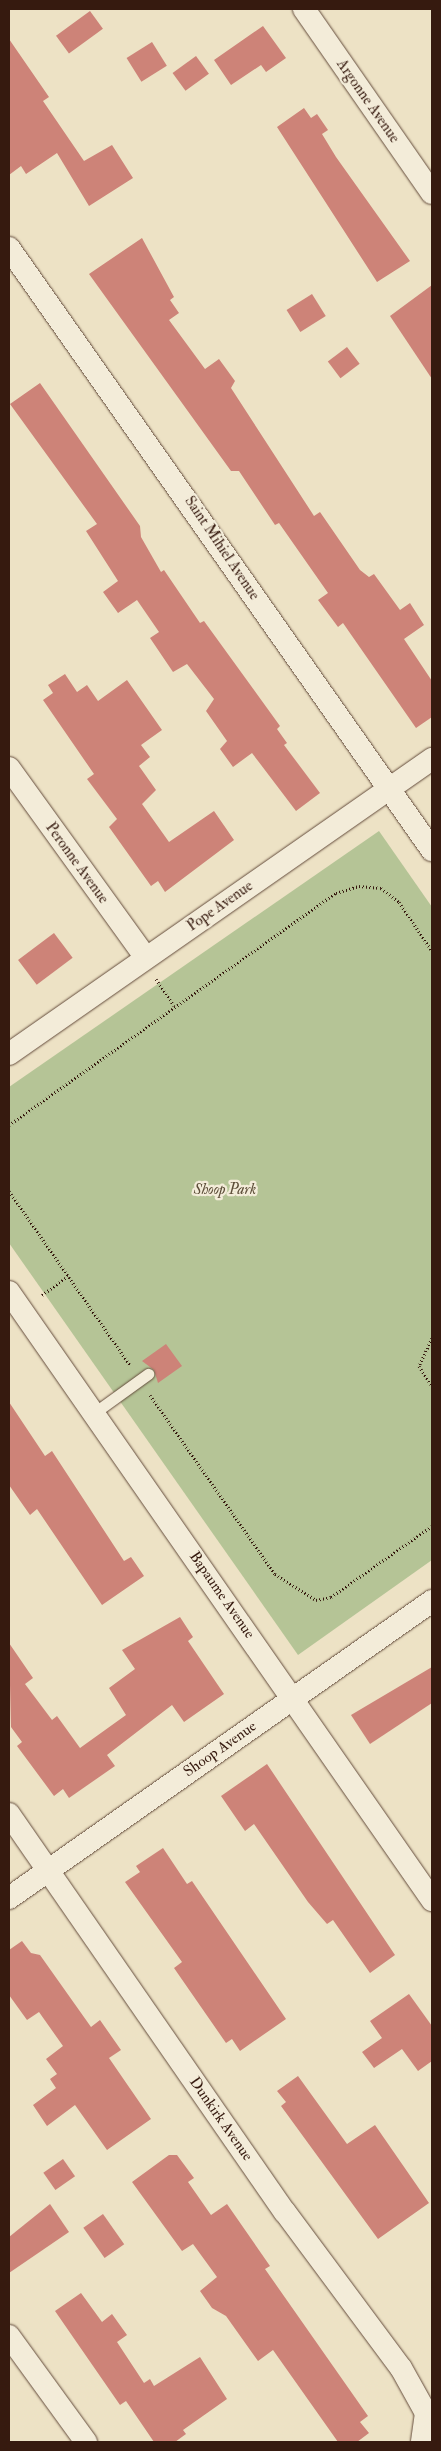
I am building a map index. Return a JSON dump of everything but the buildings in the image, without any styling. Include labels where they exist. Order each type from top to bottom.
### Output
[{"type":"street","name":"Argonne Avenue","points":[[304,9],[432,193]]},
{"type":"street","name":"Saint Mihiel Avenue","points":[[9,248],[390,787],[432,850]]},
{"type":"street","name":"Pope Avenue","points":[[9,1054],[432,759]]},
{"type":"street","name":"Peronne Avenue","points":[[9,768],[144,959]]},
{"type":"street","name":"Bapaume Avenue","points":[[9,1292],[294,1697],[432,1900]]},
{"type":"street","name":"Shoop Avenue","points":[[9,1898],[432,1601]]},
{"type":"street","name":"Dunkirk Avenue","points":[[9,1814],[285,2212],[401,2368],[423,2405],[425,2434]]},
{"type":"street","points":[[9,2336],[86,2442]]},
{"type":"lane","points":[[94,1413],[148,1374]]},
{"type":"path","points":[[9,1125],[174,1006],[336,893],[359,886],[381,888],[399,902],[432,951]]},
{"type":"path","points":[[144,959],[174,1006]]},
{"type":"path","points":[[42,1295],[68,1276]]},
{"type":"path","points":[[432,1338],[419,1366],[432,1386]]},
{"type":"path","points":[[275,1574],[316,1600],[331,1597],[432,1526]]},
{"type":"green space","name":"Shoop Park","points":[[379,831],[432,907],[432,1560],[298,1655],[9,1243],[9,1087]]}]
